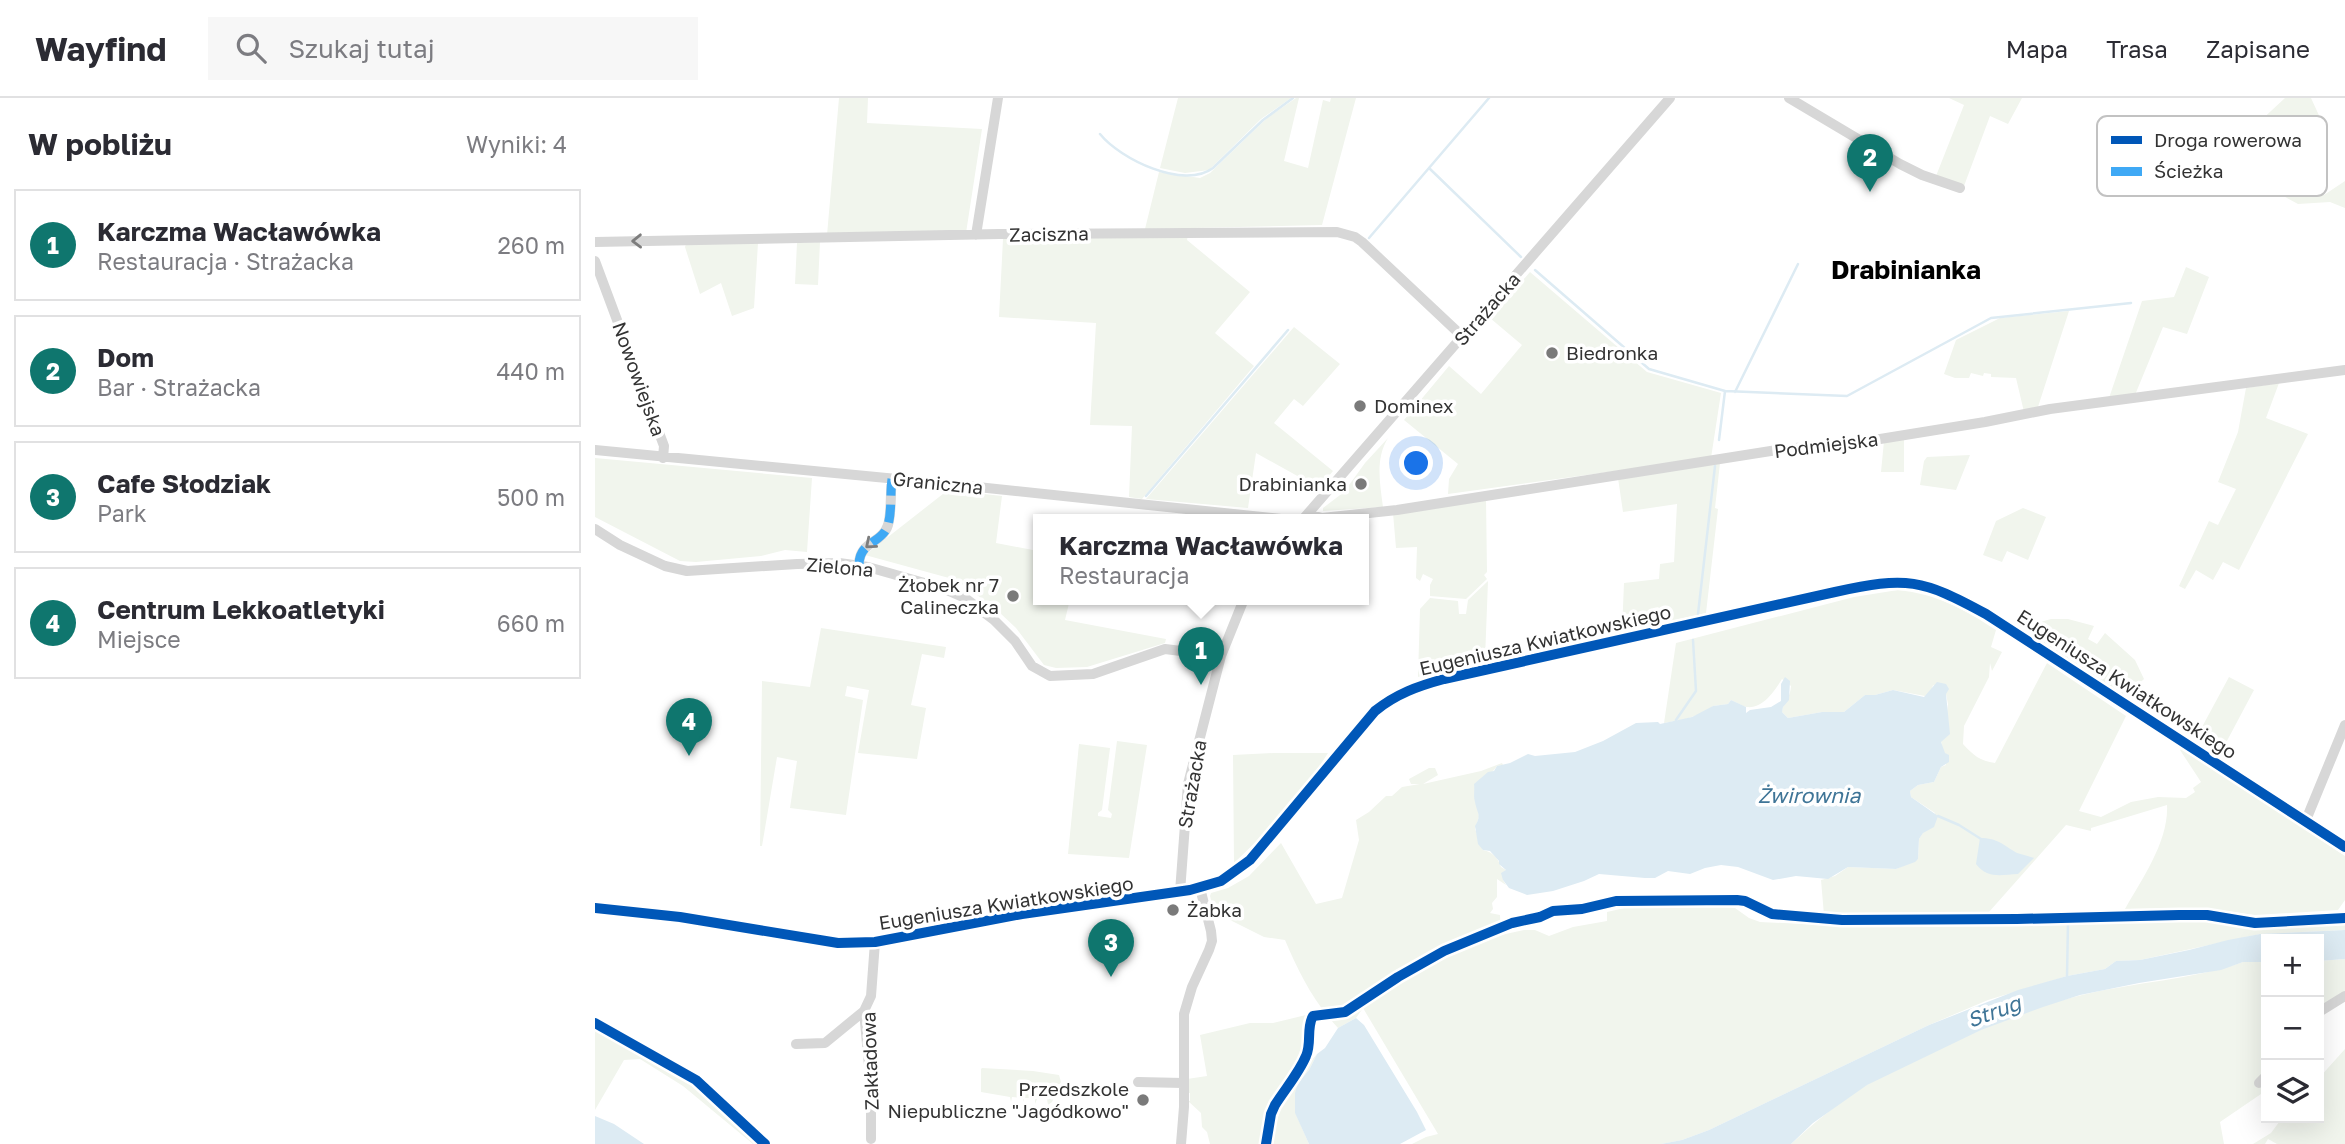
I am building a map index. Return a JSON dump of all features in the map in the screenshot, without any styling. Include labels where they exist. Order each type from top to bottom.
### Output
[{"type":"street","points":[[976,235],[998,98]]},
{"type":"street","name":"Strażacka","points":[[1308,514],[1670,98]]},
{"type":"street","points":[[1789,98],[1922,176],[1960,188]]},
{"type":"street","name":"Zaciszna","points":[[595,242],[1337,232],[1362,242],[1463,337]]},
{"type":"street","name":"Nowowiejska","points":[[595,261],[664,446],[663,458]]},
{"type":"street","name":"Podmiejska","points":[[1360,514],[1777,450],[1874,440],[2060,408],[2345,370]]},
{"type":"street","name":"Graniczna","points":[[595,450],[1232,514]]},
{"type":"street","points":[[859,565],[862,550],[883,534],[888,526],[892,479]]},
{"type":"street","name":"Zielona","points":[[595,530],[665,566],[687,571],[814,563],[859,565],[943,587],[965,598],[1008,632],[1032,666],[1050,676],[1093,674],[1165,649],[1221,656]]},
{"type":"street","name":"Eugeniusza Kwiatkowskiego","points":[[595,908],[680,917],[838,943],[876,942],[1022,914],[1200,888],[1221,881],[1243,866],[1375,711],[1411,689],[1444,679],[1886,582],[1903,581],[1932,587],[1986,614],[2345,847]]},
{"type":"street","name":"Strażacka","points":[[1180,892],[1188,784],[1221,656],[1242,605]]},
{"type":"street","points":[[2306,820],[2345,725]]},
{"type":"street","points":[[1181,1144],[1183,1025],[1186,1004],[1212,941],[1212,931],[1200,888]]},
{"type":"street","name":"Zakładowa","points":[[871,1139],[871,1088],[864,1011],[871,996],[876,942]]},
{"type":"street","points":[[2324,1009],[2345,996]]},
{"type":"street","points":[[796,1044],[825,1043],[864,1011]]},
{"type":"street","points":[[1138,1082],[1183,1083]]},
{"type":"shaded area","points":[[839,98],[868,98],[867,123],[982,129],[966,233],[827,235]]},
{"type":"shaded area","points":[[1178,98],[1291,98],[1261,119],[1209,170],[1185,173],[1160,168]]},
{"type":"shaded area","points":[[1299,98],[1284,161],[1308,168],[1323,100],[1330,102],[1331,98],[1356,98],[1322,225],[1145,229],[1159,172],[1200,178],[1210,173],[1267,118]]},
{"type":"shaded area","points":[[1949,98],[2022,98],[2008,124],[1990,116],[1964,186],[1936,176],[1964,105]]},
{"type":"shaded area","points":[[2285,98],[2311,98],[2319,116],[2266,116]]},
{"type":"shaded area","points":[[2345,181],[2345,208],[2330,202],[2298,204],[2283,196],[2327,196],[2327,193]]},
{"type":"shaded area","points":[[1188,235],[1187,240],[1250,292],[1215,333],[1254,366],[1142,499],[1129,497],[1132,426],[1090,425],[1096,323],[999,317],[1003,239]]},
{"type":"shaded area","points":[[820,242],[818,285],[795,284],[797,243]]},
{"type":"shaded area","points":[[758,243],[754,308],[732,316],[721,283],[700,294],[686,244]]},
{"type":"shaded area","points":[[2186,267],[2209,277],[2187,334],[2163,327],[2135,395],[2109,398],[2142,301],[2174,297]]},
{"type":"shaded area","points":[[1530,272],[1647,372],[1721,393],[1711,458],[1448,494],[1449,479],[1458,464],[1404,420],[1449,366],[1481,394],[1522,345],[1490,318]]},
{"type":"shaded area","points":[[2069,311],[2037,410],[2024,412],[2016,378],[1971,373],[1969,378],[1955,378],[1944,374],[1956,340],[2000,318]]},
{"type":"shaded area","points":[[1294,327],[1340,364],[1303,406],[1294,399],[1274,423],[1333,471],[1319,488],[1256,453],[1248,508],[1146,499]]},
{"type":"shaded area","points":[[2279,383],[2266,418],[2308,434],[2239,570],[2223,562],[2213,580],[2196,570],[2185,589],[2179,586],[2209,521],[2218,525],[2236,489],[2218,482],[2238,432],[2246,388]]},
{"type":"shaded area","points":[[1388,438],[1380,463],[1383,507],[1323,511],[1323,508],[1344,492]]},
{"type":"shaded area","points":[[1904,438],[1904,472],[1881,472],[1884,441]]},
{"type":"shaded area","points":[[1970,455],[1956,490],[1920,485],[1927,457]]},
{"type":"shaded area","points":[[595,458],[812,478],[807,552],[785,550],[761,556],[680,561],[595,517]]},
{"type":"shaded area","points":[[1720,463],[1715,508],[1718,509],[1706,613],[1622,631],[1624,583],[1659,579],[1660,564],[1674,562],[1677,504],[1623,512],[1618,478]]},
{"type":"shaded area","points":[[948,490],[1002,496],[996,543],[1033,550],[1033,605],[1069,605],[1065,620],[1166,639],[1165,643],[1087,667],[1056,668],[1044,665],[1016,628],[964,585],[949,578],[865,555]]},
{"type":"shaded area","points":[[1486,498],[1487,572],[1484,575],[1487,579],[1466,599],[1430,596],[1433,579],[1423,574],[1420,581],[1416,578],[1417,547],[1396,548],[1393,513]]},
{"type":"shaded area","points":[[2023,508],[2046,517],[2028,560],[2007,551],[2002,562],[1983,555],[1996,521]]},
{"type":"shaded area","points":[[1488,581],[1485,659],[1442,668],[1418,677],[1420,609],[1430,598],[1458,601],[1459,614],[1466,614],[1468,600]]},
{"type":"shaded area","points":[[1898,590],[1925,595],[1950,604],[1996,630],[1991,647],[2002,652],[1992,671],[1990,663],[1989,677],[1964,726],[1963,744],[1974,754],[1985,761],[1995,763],[2047,663],[2126,716],[2079,811],[2101,817],[2131,802],[2158,797],[2186,798],[2195,792],[2193,788],[2201,782],[2180,750],[2183,748],[2345,856],[2345,900],[2338,910],[2255,915],[2204,908],[2125,909],[2159,846],[2164,832],[2167,805],[2091,828],[2091,831],[2066,825],[1989,912],[1824,915],[1821,880],[1835,876],[1848,867],[1896,869],[1918,859],[1919,839],[1935,813],[1911,797],[1910,791],[1918,785],[1934,782],[1941,767],[1946,765],[1941,741],[1944,737],[1948,704],[1946,694],[1933,685],[1931,692],[1925,696],[1893,690],[1865,695],[1844,712],[1822,712],[1788,718],[1782,712],[1791,686],[1782,679],[1768,698],[1753,707],[1745,707],[1731,700],[1728,704],[1713,706],[1686,719],[1664,723],[1676,643],[1854,597]]},
{"type":"shaded area","points":[[2051,619],[2068,619],[2094,626],[2088,639],[2097,644],[2105,633],[2135,660],[2144,679],[2126,696],[2032,635],[2037,623]]},
{"type":"shaded area","points":[[821,628],[946,647],[944,658],[922,654],[911,705],[926,708],[917,759],[858,753],[869,690],[847,686],[845,696],[863,700],[846,815],[790,808],[797,761],[777,757],[760,846],[762,681],[810,687]]},
{"type":"shaded area","points":[[2229,677],[2254,690],[2220,754],[2195,740]]},
{"type":"shaded area","points":[[1117,741],[1147,745],[1129,858],[1068,854],[1079,744],[1110,748],[1102,810],[1098,816],[1111,818],[1112,814],[1108,810]]},
{"type":"shaded area","points":[[1328,753],[1285,811],[1234,863],[1233,755]]},
{"type":"shaded area","points":[[1502,763],[1476,793],[1479,817],[1475,829],[1483,850],[1495,856],[1506,870],[1503,880],[1506,885],[1497,879],[1497,897],[1492,903],[1493,909],[1490,913],[1500,915],[1501,935],[1535,930],[1549,936],[1573,927],[1607,921],[1607,912],[1629,907],[1735,908],[1760,922],[1825,925],[1998,925],[2195,918],[2254,927],[2345,923],[2345,930],[2260,934],[2140,960],[2116,961],[2105,969],[2067,976],[1988,1000],[1929,1025],[1709,1130],[1682,1140],[1661,1144],[1412,1144],[1438,1134],[1363,1008],[1356,1018],[1338,1028],[1307,986],[1285,940],[1264,937],[1214,912],[1210,896],[1211,893],[1228,888],[1249,876],[1281,843],[1316,904],[1342,898],[1359,840],[1356,820],[1402,787],[1420,784],[1411,784],[1409,779],[1429,768],[1435,768],[1438,775],[1423,784],[1481,771]]},
{"type":"shaded area","points":[[2345,959],[2345,998],[2324,1012],[2324,997],[2324,961]]},
{"type":"shaded area","points":[[2243,962],[2261,962],[2261,1094],[2220,1122],[2224,1144],[1791,1144],[1846,1098],[1866,1085],[1996,1024],[2082,995]]},
{"type":"shaded area","points":[[1306,1015],[1308,1042],[1305,1053],[1271,1109],[1264,1144],[1210,1144],[1207,1132],[1202,1127],[1201,1113],[1188,1101],[1190,1093],[1187,1079],[1207,1076],[1200,1035],[1250,1023],[1273,1023]]},
{"type":"shaded area","points":[[595,1025],[689,1078],[707,1091],[763,1144],[753,1144],[683,1086],[640,1059],[624,1060],[595,1110]]},
{"type":"shaded area","points":[[2345,1049],[2345,1144],[2277,1144],[2268,1139],[2265,1144],[2253,1144],[2271,1133],[2278,1123],[2324,1123],[2324,1072]]},
{"type":"shaded area","points":[[1317,1054],[1298,1083],[1295,1112],[1309,1144],[1270,1144],[1287,1095]]},
{"type":"shaded area","points":[[982,1068],[1059,1075],[1061,1082],[1048,1105],[1047,1099],[1037,1099],[1035,1104],[1035,1098],[1024,1098],[1024,1103],[1023,1098],[1012,1097],[1011,1102],[1010,1097],[981,1092]]},
{"type":"water","name":"Żwirownia","points":[[1785,677],[1790,681],[1789,700],[1782,712],[1788,718],[1822,712],[1844,712],[1865,695],[1893,690],[1924,697],[1937,682],[1946,684],[1949,689],[1946,694],[1950,734],[1941,742],[1945,753],[1949,755],[1949,762],[1941,767],[1934,782],[1918,785],[1910,791],[1911,797],[1938,816],[1934,827],[1923,833],[1919,839],[1918,859],[1915,862],[1896,869],[1848,867],[1828,879],[1796,876],[1773,880],[1738,867],[1721,865],[1690,874],[1668,871],[1655,878],[1599,874],[1553,891],[1527,895],[1509,888],[1501,873],[1506,870],[1490,851],[1483,850],[1478,844],[1475,826],[1479,816],[1474,800],[1474,784],[1497,766],[1528,754],[1535,756],[1575,752],[1636,723],[1660,724],[1692,717],[1713,706],[1728,704],[1731,700],[1746,707],[1746,713],[1771,707],[1781,701],[1781,684]]},
{"type":"water","points":[[1980,838],[1996,841],[2017,853],[2034,858],[2018,874],[1990,874],[1976,864]]},
{"type":"water","name":"Strug","points":[[2345,930],[2345,959],[2324,961],[2324,934],[2261,934],[2261,962],[2243,962],[2221,970],[2080,995],[1981,1030],[1867,1085],[1813,1123],[1791,1144],[1661,1144],[1709,1130],[1929,1025],[2018,990],[2067,976],[2105,969],[2116,961],[2140,960],[2260,934]]},
{"type":"water","points":[[1356,1018],[1364,1025],[1426,1130],[1400,1144],[1309,1144],[1295,1113],[1298,1083],[1338,1028]]},
{"type":"water","points":[[595,1116],[614,1124],[644,1144],[595,1144]]},
{"type":"waterway","points":[[1100,134],[1122,153],[1153,169],[1170,174],[1201,174],[1213,168],[1263,120],[1293,98]]},
{"type":"waterway","points":[[1369,238],[1489,98]]},
{"type":"waterway","points":[[1429,168],[1521,257]]},
{"type":"waterway","points":[[1735,392],[1798,264]]},
{"type":"waterway","points":[[1535,270],[1649,369],[1725,391]]},
{"type":"waterway","points":[[1719,440],[1725,391],[1847,396],[1991,318],[2131,303]]},
{"type":"waterway","points":[[1146,496],[1288,330]]},
{"type":"waterway","points":[[1698,614],[1715,466]]},
{"type":"waterway","points":[[1676,720],[1696,691],[1693,640]]},
{"type":"waterway","points":[[1938,816],[1981,839]]},
{"type":"waterway","points":[[2067,976],[2068,923]]},
{"type":"marked path","points":[[859,565],[863,551],[881,536],[888,525],[892,479]]},
{"type":"cycle path","points":[[595,908],[680,917],[838,943],[875,942],[1022,914],[1190,890],[1221,881],[1250,860],[1375,711],[1408,691],[1444,679],[1835,592],[1898,583],[1929,587],[1986,614],[2345,847]]},
{"type":"cycle path","points":[[1266,1144],[1275,1105],[1306,1056],[1313,1016],[1345,1012],[1444,951],[1512,923],[1540,917],[1553,911],[1582,909],[1616,901],[1737,900],[1772,914],[1842,920],[2207,915],[2255,923],[2345,918]]},
{"type":"cycle path","points":[[595,1023],[696,1080],[765,1144]]},
{"type":"place","name":"Dom","points":[[1870,192]]},
{"type":"place","name":"Biedronka","points":[[1552,353]]},
{"type":"place","name":"Dominex","points":[[1360,406]]},
{"type":"place","name":"Drabinianka","points":[[1361,484]]},
{"type":"place","name":"Żłobek nr 7 Calineczka","points":[[1013,596]]},
{"type":"place","name":"Karczma Wacławówka","points":[[1201,685]]},
{"type":"place","name":"Centrum Lekkoatletyki","points":[[689,756]]},
{"type":"place","name":"Żabka","points":[[1173,910]]},
{"type":"place","name":"Cafe Słodziak","points":[[1111,977]]},
{"type":"place","name":"Przedszkole Niepubliczne \"Jagódkowo\"","points":[[1143,1100]]},
{"type":"district","name":"Drabinianka","points":[[1906,270]]}]
